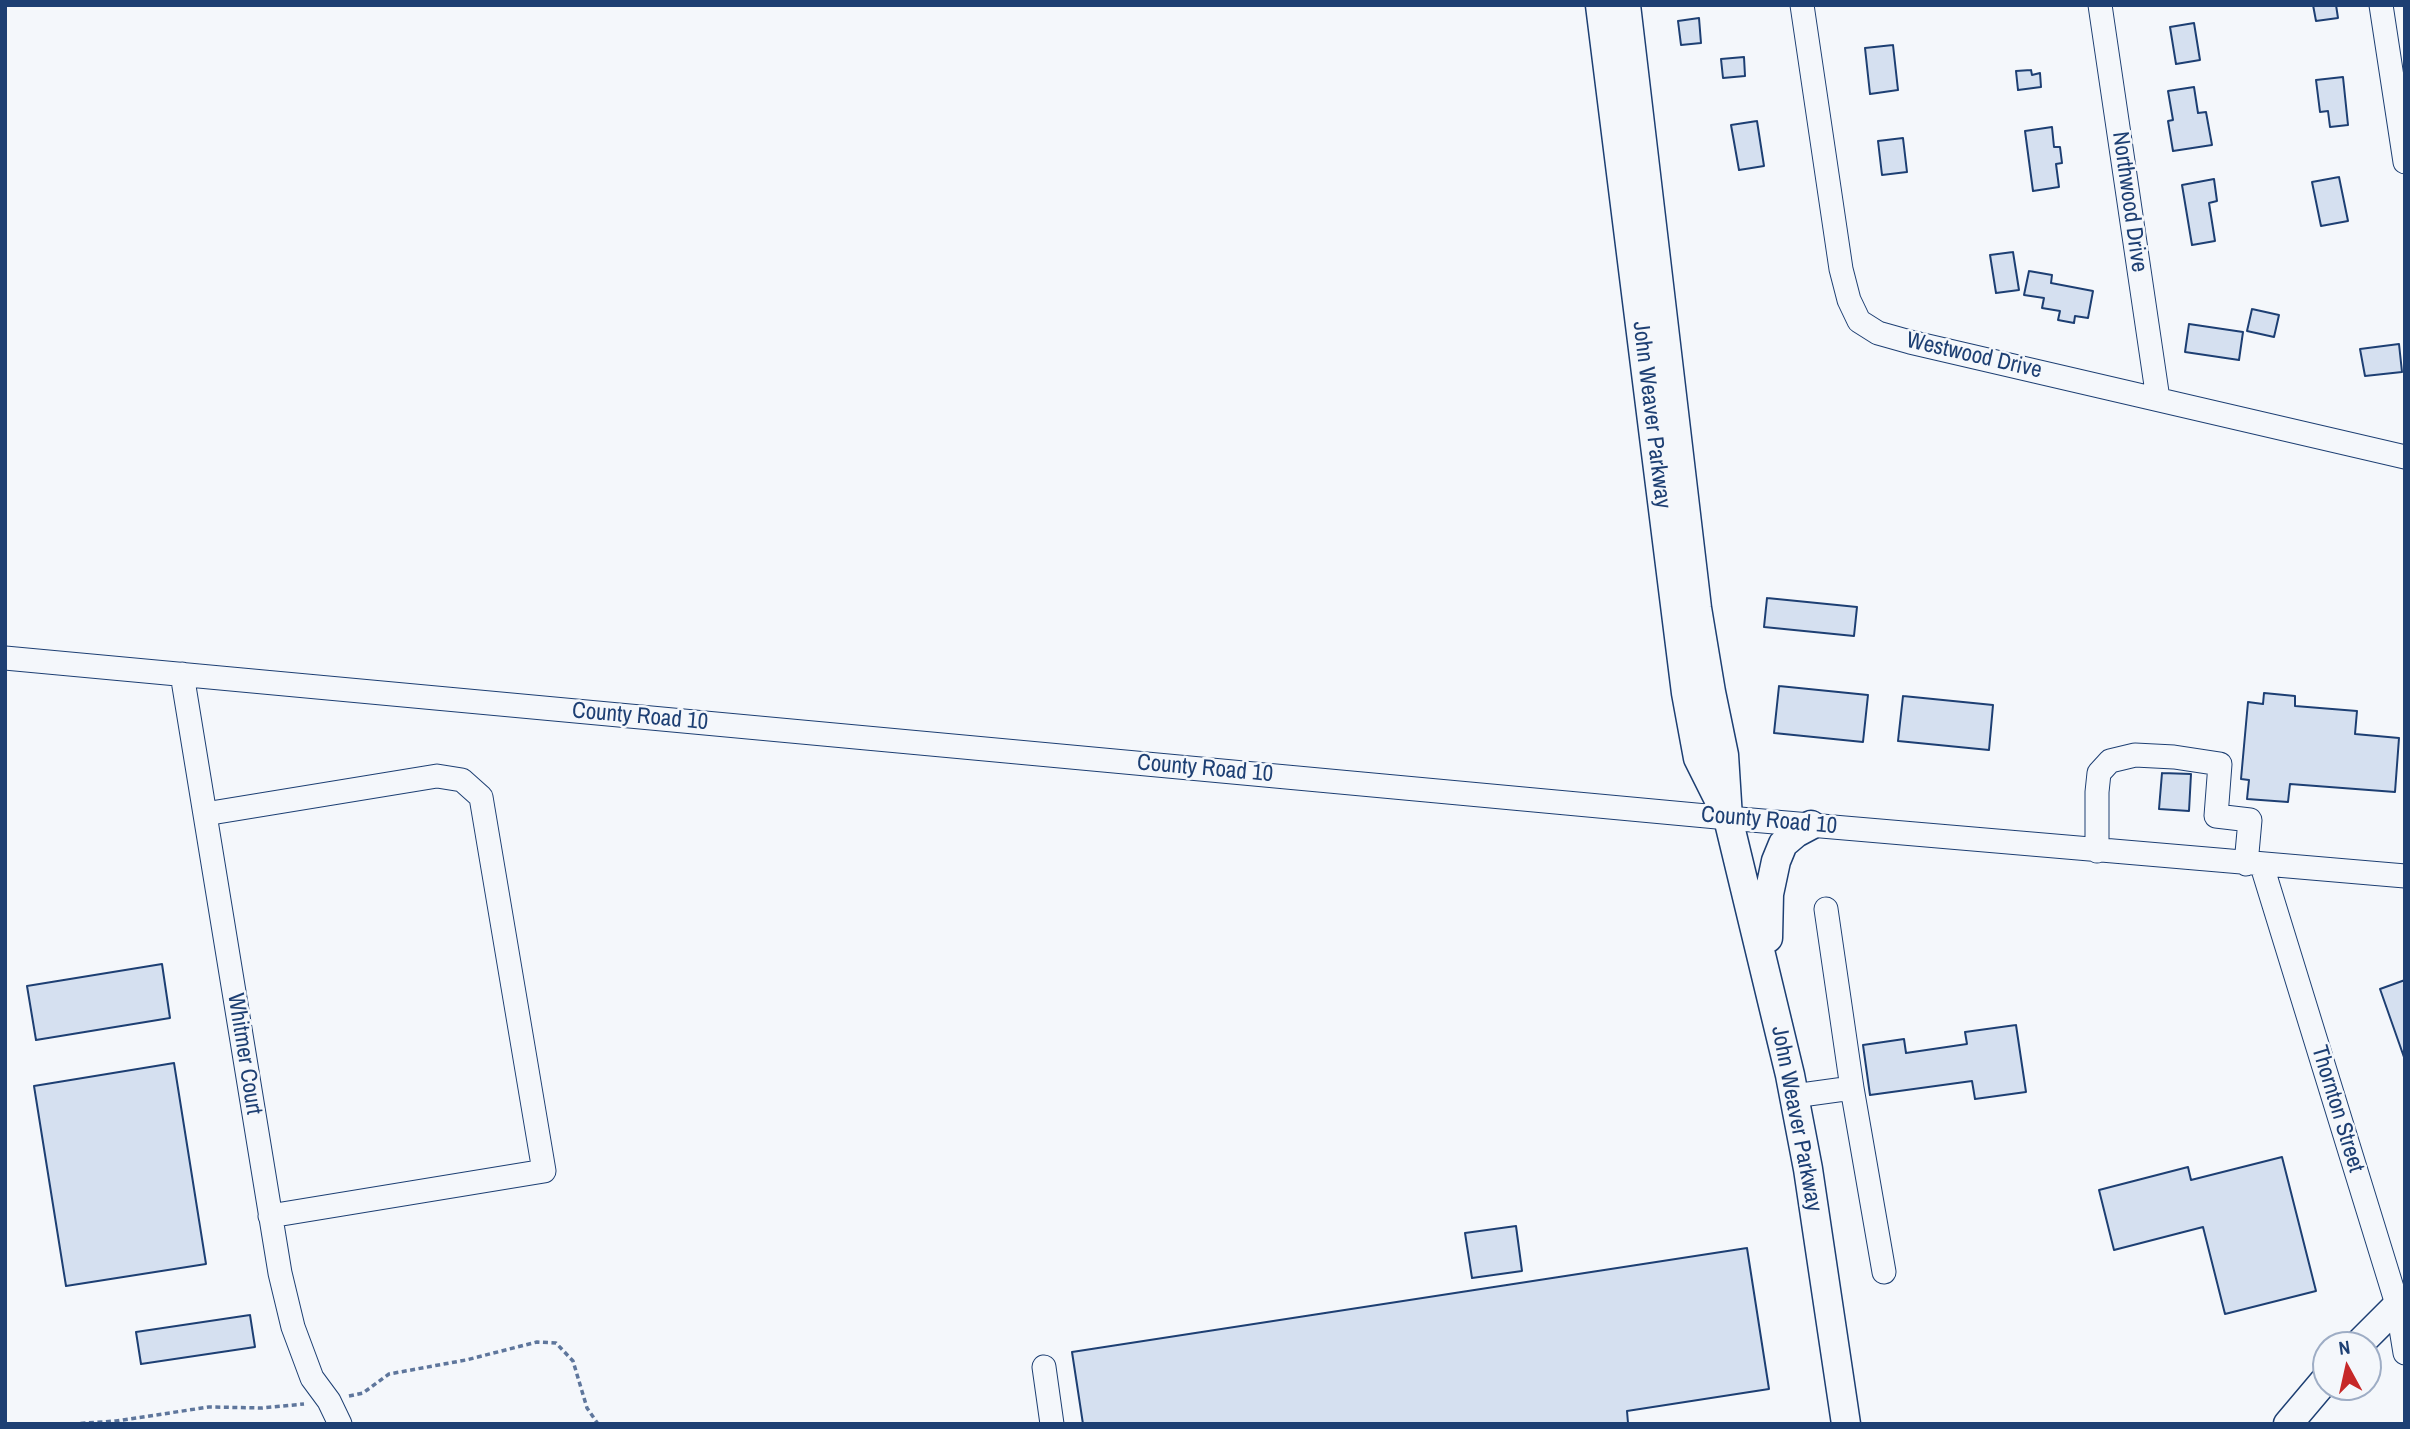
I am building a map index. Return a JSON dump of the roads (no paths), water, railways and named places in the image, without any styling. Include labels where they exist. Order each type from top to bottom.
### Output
[{"type":"main road","name":"John Weaver Parkway","points":[[1600,5],[1686,692],[1698,758],[1728,818]]},
{"type":"main road","name":"John Weaver Parkway","points":[[1626,5],[1697,608],[1724,755],[1728,818],[1767,972],[1794,1096],[1808,1169],[1846,1424]]},
{"type":"main road","points":[[1767,972],[1769,894],[1776,861],[1783,844],[1811,825]]},
{"type":"main road","points":[[2372,1331],[2401,1301]]},
{"type":"main road","points":[[2288,1424],[2312,1396]]},
{"type":"street","name":"Westwood Drive","points":[[1801,5],[1841,270],[1849,300],[1859,321],[1878,333],[1910,342],[2405,457]]},
{"type":"street","name":"Northwood Drive","points":[[2100,5],[2158,399]]},
{"type":"street","points":[[2381,5],[2405,162]]},
{"type":"street","name":"County Road 10","points":[[5,658],[1728,818],[2405,876]]},
{"type":"street","name":"Whitmer Court","points":[[182,674],[280,1273],[293,1327],[312,1378],[329,1401],[340,1424]]},
{"type":"street","points":[[2097,851],[2099,774],[2110,761],[2135,755],[2174,757],[2220,764],[2216,816],[2250,820],[2254,865]]},
{"type":"street","points":[[205,814],[437,776],[462,780],[481,797],[544,1171],[270,1216]]},
{"type":"street","name":"Thornton Street","points":[[2254,865],[2401,1301],[2405,1353]]},
{"type":"street","points":[[1826,909],[1852,1088],[1884,1272]]},
{"type":"street","points":[[1794,1096],[1852,1088]]},
{"type":"street","points":[[1044,1367],[1052,1424]]}]
